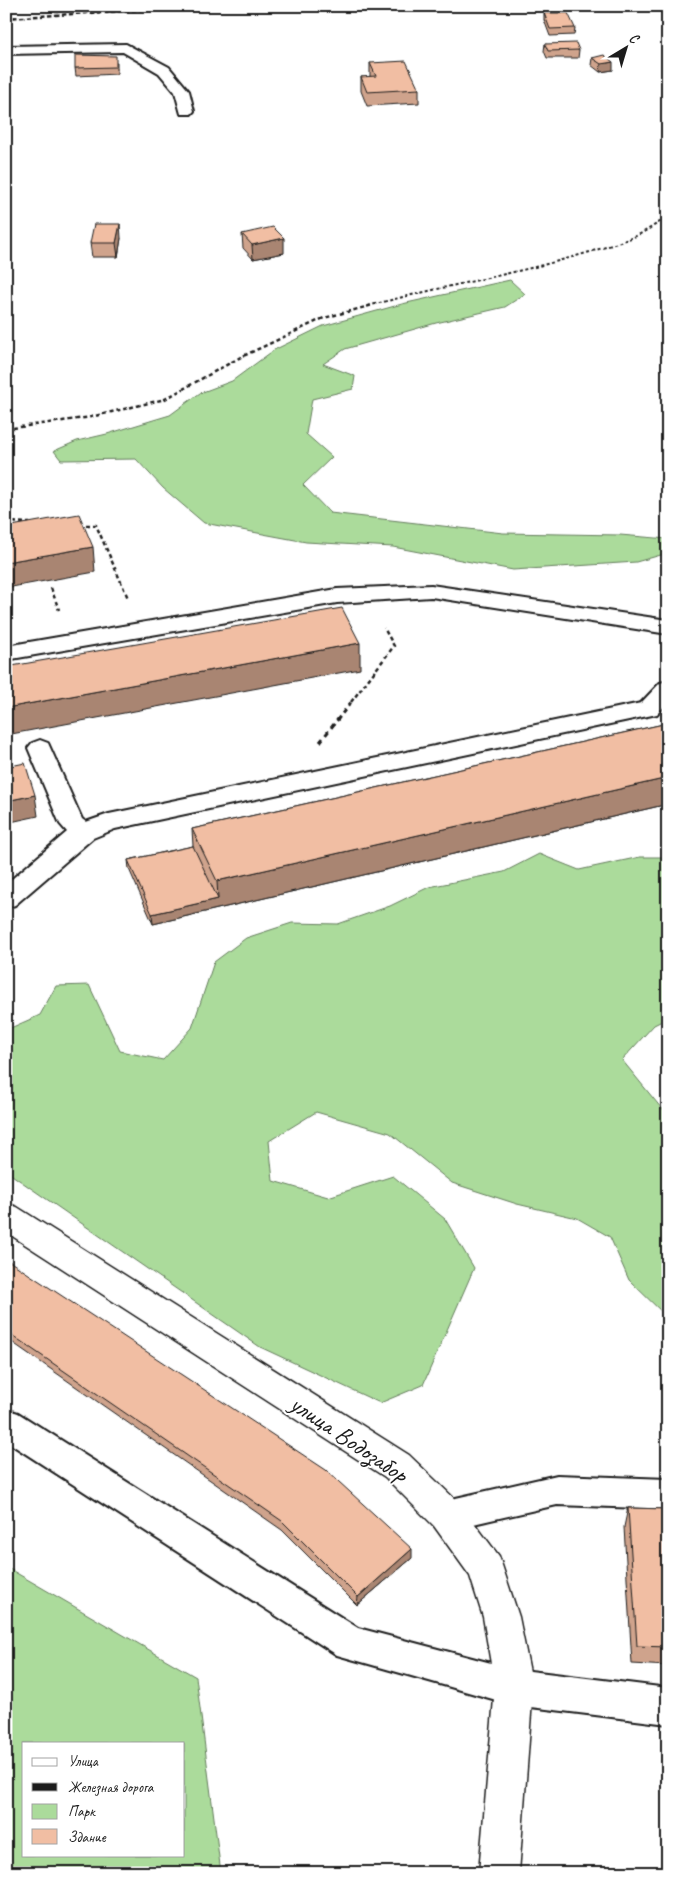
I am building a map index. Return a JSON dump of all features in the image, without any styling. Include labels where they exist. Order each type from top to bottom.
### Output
[{"type":"street","name":"улица Водозабор","points":[[6,1216],[397,1466],[447,1514],[486,1568],[501,1617],[514,1687],[499,1873]]},
{"type":"lane","points":[[6,50],[126,48],[164,70],[182,91],[186,112]]},
{"type":"lane","points":[[6,653],[337,596],[431,591],[668,627]]},
{"type":"lane","points":[[6,899],[84,832],[109,822],[649,709],[667,690]]},
{"type":"lane","points":[[40,748],[72,824],[84,832]]},
{"type":"lane","points":[[6,1423],[350,1643],[514,1687],[668,1706]]},
{"type":"lane","points":[[447,1514],[556,1490],[668,1494]]},
{"type":"path","points":[[6,429],[91,416],[165,399],[239,358],[324,318],[398,298],[492,278],[569,257],[633,236],[668,217]]},
{"type":"path","points":[[6,522],[38,524]]},
{"type":"path","points":[[77,524],[96,525],[142,630]]},
{"type":"path","points":[[298,783],[294,775],[394,646],[366,594]]},
{"type":"green space","points":[[510,280],[525,294],[505,307],[436,323],[345,349],[323,364],[355,376],[353,389],[312,399],[306,434],[332,457],[303,485],[330,513],[503,533],[620,535],[668,539],[668,553],[636,562],[513,570],[393,547],[306,542],[204,523],[163,488],[136,459],[61,460],[54,451],[77,441],[170,415],[200,393],[232,381],[274,350],[323,326],[402,304]]},
{"type":"green space","points":[[539,854],[579,870],[640,857],[668,857],[668,1018],[654,1025],[622,1060],[662,1109],[668,1108],[668,1318],[629,1280],[610,1237],[577,1218],[517,1204],[452,1183],[390,1133],[316,1112],[269,1141],[273,1181],[328,1197],[393,1176],[445,1219],[474,1268],[423,1385],[380,1403],[260,1347],[6,1171],[6,1030],[40,1015],[56,986],[89,985],[120,1051],[163,1060],[192,1028],[214,962],[246,938],[292,923],[338,924],[390,906],[429,887],[504,872]]},
{"type":"green space","points":[[6,1567],[196,1677],[221,1873],[6,1873]]},
{"type":"building","points":[[544,13],[568,13],[575,28],[550,29]]},
{"type":"building","points":[[576,43],[579,50],[548,51],[545,44]]},
{"type":"building","points":[[75,55],[116,56],[116,67],[75,68]]},
{"type":"building","points":[[604,55],[613,62],[601,64],[592,58]]},
{"type":"building","points":[[406,61],[419,89],[367,92],[361,77],[376,76],[370,63]]},
{"type":"building","points":[[94,224],[120,224],[116,243],[90,243]]},
{"type":"building","points":[[273,227],[284,238],[252,245],[242,234]]},
{"type":"building","points":[[79,514],[93,547],[6,562],[6,527]]},
{"type":"building","points":[[342,608],[360,643],[6,708],[6,667]]},
{"type":"building","points":[[668,723],[668,778],[217,881],[192,829]]},
{"type":"building","points":[[25,763],[35,795],[6,801],[6,767]]},
{"type":"building","points":[[193,846],[218,899],[152,914],[128,860]]},
{"type":"building","points":[[6,1259],[326,1470],[412,1549],[358,1597],[282,1521],[6,1331]]},
{"type":"building","points":[[628,1508],[668,1509],[668,1647],[637,1646]]},
{"type":"railway","points":[[6,18],[205,6]]}]
